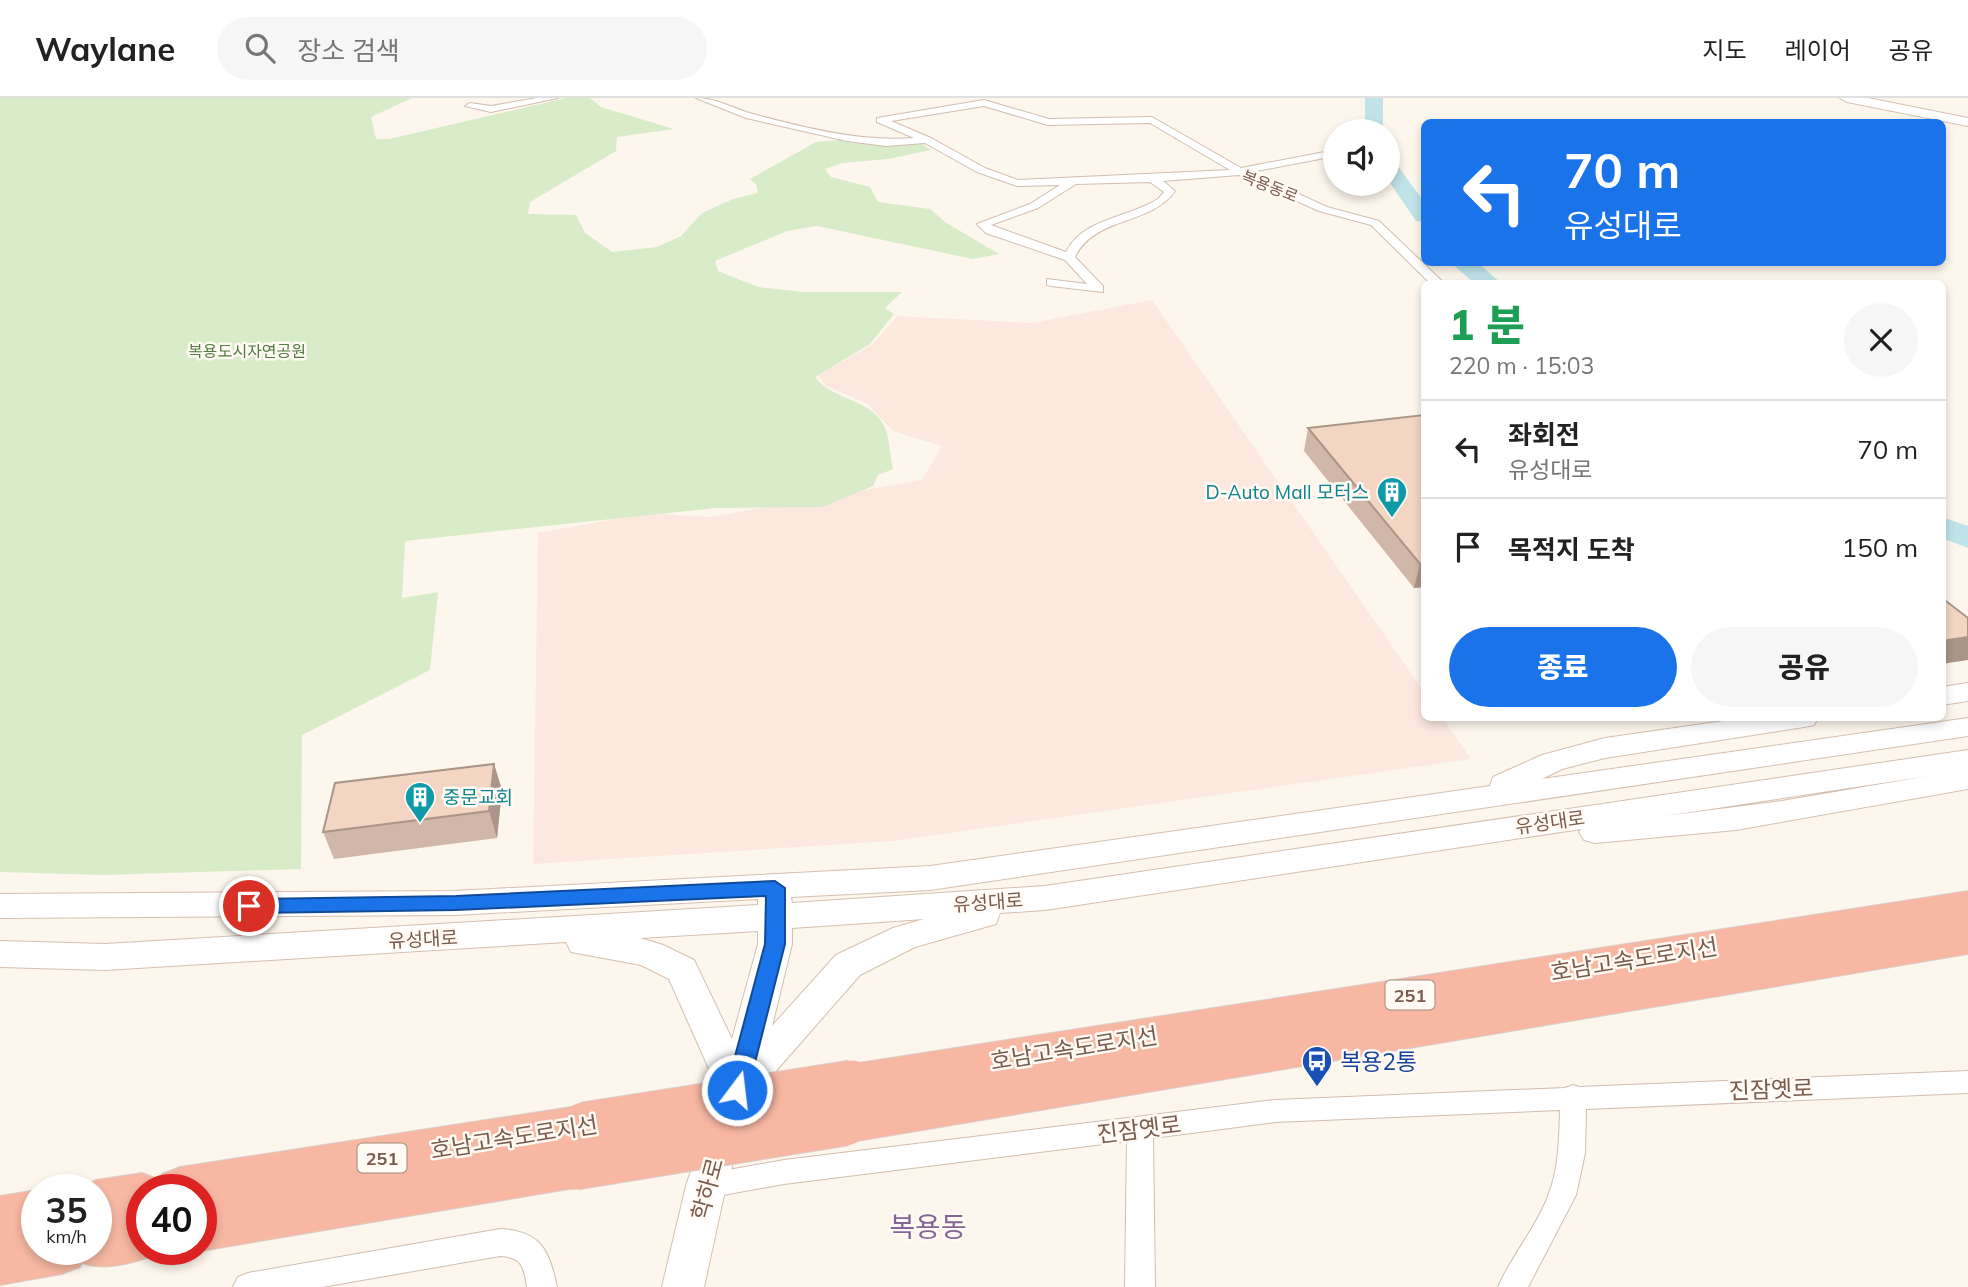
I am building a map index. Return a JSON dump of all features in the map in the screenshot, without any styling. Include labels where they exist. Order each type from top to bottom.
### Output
[{"type":"highway","name":"호남고속도로지선","points":[[217,1224],[579,1146],[848,1102],[1968,906]]},
{"type":"highway","name":"호남고속도로지선","points":[[848,1102],[1968,938]]},
{"type":"highway","name":"호남고속도로지선","points":[[217,1186],[579,1146]]},
{"type":"highway","points":[[0,1219],[21,1216]]},
{"type":"highway","points":[[0,1260],[21,1257]]},
{"type":"street","points":[[470,106],[491,108],[553,98]]},
{"type":"street","points":[[701,98],[749,116],[847,138],[886,143],[927,141]]},
{"type":"street","points":[[1847,98],[1968,122]]},
{"type":"street","name":"복용동로","points":[[1239,172],[1152,179],[1033,183],[1005,180],[880,120],[984,103],[1048,122],[1145,117],[1239,172],[1323,209],[1375,223],[1435,280]]},
{"type":"street","points":[[1239,172],[1323,155]]},
{"type":"street","points":[[1069,257],[1080,239],[1097,229],[1158,205],[1167,197],[1170,191],[1165,185],[1152,179]]},
{"type":"street","points":[[1051,282],[1099,289],[1069,257],[990,231],[983,224],[1034,206],[1074,181]]},
{"type":"street","points":[[1946,695],[1968,692]]},
{"type":"street","points":[[1471,798],[1552,762],[1605,748],[1784,721]]},
{"type":"street","name":"유성대로","points":[[0,954],[106,957],[470,936],[775,903],[1471,798],[1968,727]]},
{"type":"street","name":"유성대로","points":[[0,906],[775,903],[1045,898],[1968,760]]},
{"type":"street","points":[[1449,837],[1651,830],[1785,811],[1968,779]]},
{"type":"street","points":[[470,936],[621,946],[651,954],[682,970],[737,1090],[848,965],[905,937],[1045,898]]},
{"type":"street","name":"학하로","points":[[683,1287],[706,1186],[737,1090],[775,944],[775,903]]},
{"type":"street","points":[[0,967],[50,965],[106,957]]},
{"type":"street","name":"진잠옛로","points":[[706,1186],[785,1172],[1275,1111],[1573,1096],[1968,1082]]},
{"type":"street","points":[[1513,1287],[1523,1260],[1558,1206],[1572,1151],[1573,1096]]},
{"type":"street","points":[[1140,1129],[1140,1287]]},
{"type":"street","points":[[247,1287],[486,1242],[515,1241],[528,1247],[538,1265],[542,1287]]},
{"type":"shaded area","points":[[1152,300],[1421,688],[1421,721],[1445,721],[1471,759],[893,841],[533,864],[538,533],[647,513],[710,517],[922,480],[942,446],[893,431],[868,404],[826,386],[818,375],[872,345],[897,316],[1032,323]]},
{"type":"green space","name":"복용도시자연공원","points":[[0,98],[412,98],[371,117],[376,139],[389,139],[566,98],[590,98],[601,107],[674,129],[617,137],[616,151],[530,202],[528,214],[576,215],[585,233],[612,252],[657,247],[681,236],[702,213],[733,199],[758,193],[756,184],[750,179],[816,142],[840,140],[886,146],[922,144],[931,150],[888,159],[842,163],[825,169],[831,177],[870,187],[878,202],[930,209],[945,222],[999,254],[973,259],[817,226],[787,231],[715,261],[718,271],[758,287],[803,292],[902,292],[885,308],[894,314],[870,344],[815,377],[831,391],[861,405],[878,417],[888,436],[893,469],[878,475],[873,486],[822,507],[716,508],[405,541],[402,598],[438,592],[430,670],[302,735],[301,869],[103,875],[0,872]]},
{"type":"building","name":"D-Auto Mall 모터스","points":[[1421,415],[1421,564],[1420,564],[1308,428]]},
{"type":"building","points":[[1946,601],[1968,618],[1968,637],[1946,640]]},
{"type":"building","points":[[494,764],[489,811],[323,832],[335,783]]},
{"type":"waterway","points":[[1374,98],[1374,119]]},
{"type":"waterway","points":[[1400,183],[1421,212]]},
{"type":"waterway","points":[[1466,266],[1486,280]]},
{"type":"waterway","points":[[1946,528],[1968,538]]},
{"type":"place","name":"D-Auto Mall 모터스","points":[[1392,519]]},
{"type":"place","name":"중문교회","points":[[420,824]]},
{"type":"place","name":"복용2통","points":[[1317,1088]]},
{"type":"district","name":"복용동","points":[[928,1226]]},
{"type":"route","points":[[249,906],[456,903],[775,888],[775,944],[737,1090]]}]
